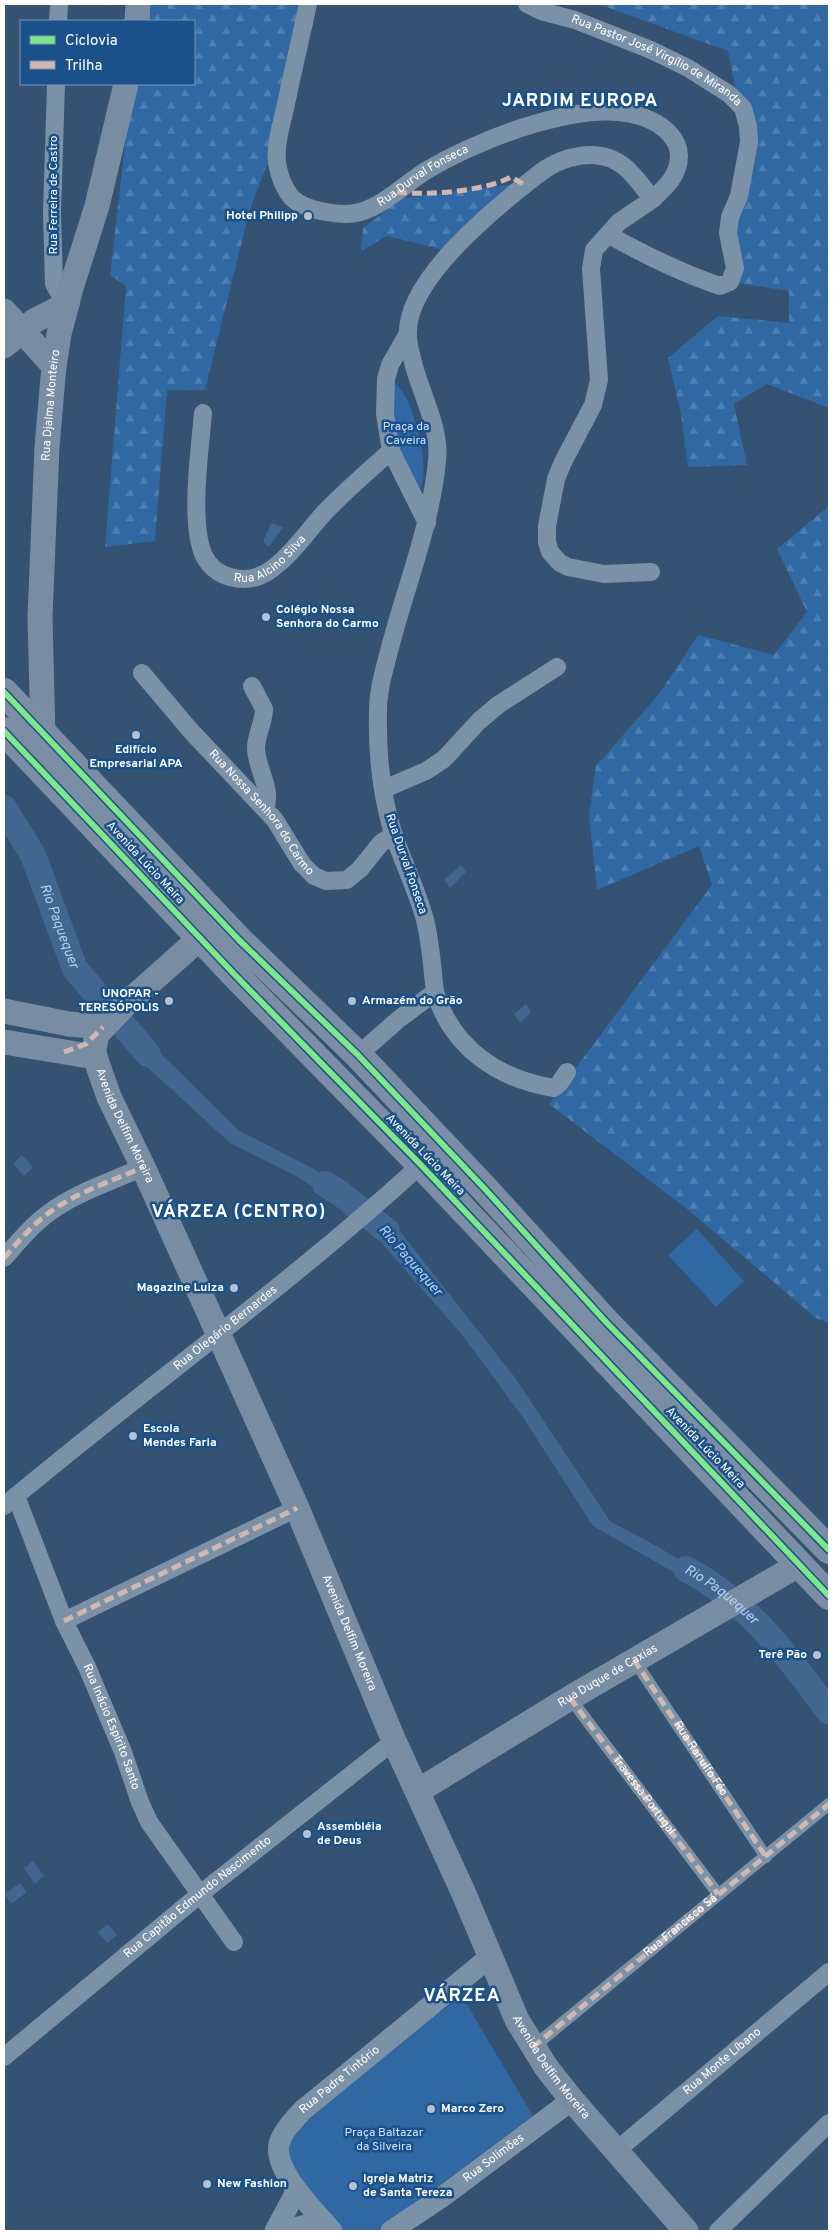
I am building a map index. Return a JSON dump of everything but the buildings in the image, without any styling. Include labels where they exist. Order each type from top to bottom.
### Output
[{"type":"main road","points":[[137,20],[138,4]]},
{"type":"main road","name":"Rua Djalma Monteiro","points":[[44,735],[40,670],[41,598],[46,447],[54,366],[69,296],[97,206],[126,85]]},
{"type":"main road","points":[[13,337],[69,296]]},
{"type":"main road","points":[[4,311],[13,337],[54,366]]},
{"type":"main road","name":"Avenida Lúcio Meira","points":[[4,692],[239,940],[358,1054],[606,1322],[827,1542]]},
{"type":"main road","name":"Avenida Lúcio Meira","points":[[4,731],[829,1596]]},
{"type":"main road","points":[[4,1011],[69,1024],[112,1018],[200,938]]},
{"type":"main road","name":"Avenida Delfim Moreira","points":[[112,1018],[95,1040],[95,1057],[110,1097],[297,1508],[394,1741],[418,1791],[517,2020],[533,2047],[572,2100],[686,2231]]},
{"type":"main road","points":[[64,1052],[69,1024]]},
{"type":"main road","points":[[7,1047],[95,1057]]},
{"type":"main road","name":"Rua Duque de Caxias","points":[[418,1791],[570,1698],[800,1564]]},
{"type":"street","points":[[58,20],[59,4]]},
{"type":"street","name":"Rua Durval Fonseca","points":[[308,4],[280,132],[277,163],[283,183],[292,198],[306,207],[332,213],[360,212],[380,203],[423,173],[454,155],[528,125],[592,113],[618,113],[645,117],[659,124],[676,142],[679,154],[678,167],[669,183],[652,199],[619,222],[594,250],[591,269],[599,380],[592,405],[556,480],[547,526],[547,542],[550,552],[555,559],[568,567],[604,574],[651,572]]},
{"type":"street","name":"Rua Pastor José Virgílio de Miranda","points":[[527,4],[540,11],[575,20],[651,50],[688,68],[729,94],[743,108],[748,126],[749,142],[739,196],[730,217],[728,233],[735,268],[730,282],[720,286],[706,281],[656,261],[609,235]]},
{"type":"street","name":"Rua Ferreira de Castro","points":[[56,85],[52,213],[54,284],[58,291],[69,296]]},
{"type":"street","name":"Rua Durval Fonseca","points":[[426,524],[391,451],[385,414],[386,379],[390,365],[407,335],[414,304],[425,284],[446,256],[480,224],[546,168],[564,158],[583,156],[604,158],[618,162],[652,199]]},
{"type":"street","name":"Rua Durval Fonseca","points":[[407,335],[414,367],[435,434],[437,448],[436,468],[426,524],[380,684],[378,729],[384,789],[394,835],[425,918],[434,992],[439,1006],[464,1043],[490,1067],[544,1087],[554,1088],[567,1072]]},
{"type":"street","name":"Rua Alcino Silva","points":[[203,413],[197,526],[200,541],[204,556],[210,565],[218,571],[240,580],[254,579],[271,569],[326,512],[391,451]]},
{"type":"street","points":[[384,789],[426,771],[444,759],[479,721],[498,705],[557,667]]},
{"type":"street","name":"Rua Nossa Senhora do Carmo","points":[[142,673],[190,730],[275,820],[306,870],[326,881],[346,880],[353,876],[381,843],[394,835]]},
{"type":"street","points":[[252,686],[264,709],[256,747],[258,764],[267,790],[265,809]]},
{"type":"street","points":[[358,1054],[398,1019],[434,992]]},
{"type":"street","points":[[64,1052],[86,1044],[112,1018]]},
{"type":"street","name":"Rua Olegário Bernardes","points":[[10,1501],[108,1419],[337,1239],[442,1145]]},
{"type":"street","points":[[4,1258],[50,1211],[143,1167]]},
{"type":"street","name":"Rua Inácio Espírito Santo","points":[[10,1501],[87,1668],[123,1752],[149,1822],[234,1942]]},
{"type":"street","points":[[64,1621],[297,1508]]},
{"type":"street","name":"Rua Ranulfo Féo","points":[[634,1660],[766,1857]]},
{"type":"street","name":"Travessa Portugal","points":[[570,1698],[718,1894]]},
{"type":"street","name":"Rua Capitão Edmundo Nascimento","points":[[4,2056],[199,1895],[394,1741]]},
{"type":"street","name":"Rua Francisco Sá","points":[[533,2047],[829,1804]]},
{"type":"street","name":"Rua Padre Tintório","points":[[328,2226],[297,2190],[281,2163],[278,2153],[280,2144],[290,2123],[303,2110],[490,1958]]},
{"type":"street","name":"Rua Monte Líbano","points":[[616,2152],[829,1972]]},
{"type":"street","name":"Rua Solimões","points":[[391,2231],[442,2197],[572,2100]]},
{"type":"street","points":[[718,2231],[829,2123]]},
{"type":"street","points":[[275,2231],[297,2190]]},
{"type":"street","points":[[282,2231],[328,2226]]},
{"type":"green space","points":[[141,4],[306,4],[278,136],[250,209],[205,390],[167,390],[155,541],[105,547],[126,286],[110,275],[132,85],[195,85],[195,20],[139,20]]},
{"type":"green space","points":[[598,4],[829,4],[829,408],[767,384],[734,404],[747,465],[688,467],[681,415],[668,358],[718,316],[789,323],[789,291],[731,282],[734,184],[748,150],[728,51]]},
{"type":"green space","points":[[515,184],[444,250],[387,236],[361,251],[363,228],[403,198]]},
{"type":"green space","name":"Praça da Caveira","points":[[392,382],[400,388],[407,400],[419,435],[424,470],[422,483],[418,491],[398,451],[390,384]]},
{"type":"green space","points":[[829,506],[829,1323],[816,1318],[687,1209],[549,1104],[712,885],[699,846],[597,890],[589,815],[596,766],[659,694],[698,635],[774,655],[807,612],[777,549]]},
{"type":"green space","points":[[697,1229],[744,1281],[716,1307],[668,1255]]},
{"type":"green space","name":"Praça Baltazar da Silveira","points":[[462,1996],[533,2116],[377,2231],[336,2231],[293,2177],[286,2135],[299,2116]]},
{"type":"water","points":[[271,523],[283,527],[269,547],[263,542]]},
{"type":"water","points":[[461,865],[466,872],[450,888],[444,880]]},
{"type":"water","points":[[526,1004],[531,1012],[520,1023],[514,1014]]},
{"type":"water","points":[[129,1022],[238,1130],[312,1168],[361,1199],[349,1210],[298,1177],[230,1143],[134,1055],[117,1036]]},
{"type":"water","points":[[22,1155],[33,1167],[24,1176],[13,1164]]},
{"type":"water","points":[[377,1210],[399,1230],[516,1379],[610,1521],[660,1548],[721,1586],[708,1592],[593,1526],[524,1419],[463,1336],[365,1224]]},
{"type":"water","points":[[33,1861],[44,1876],[35,1884],[24,1868]]},
{"type":"water","points":[[20,1883],[27,1892],[11,1904],[5,1894]]},
{"type":"water","points":[[108,1924],[117,1935],[107,1943],[98,1932]]},
{"type":"waterway","name":"Rio Paquequer","points":[[4,808],[33,855],[75,969],[148,1054]]},
{"type":"waterway","name":"Rio Paquequer","points":[[325,1184],[340,1193],[387,1231]]},
{"type":"waterway","name":"Rio Paquequer","points":[[686,1569],[729,1597],[748,1614],[783,1651],[829,1712]]},
{"type":"marked path","points":[[397,192],[439,193],[456,191],[486,186],[511,177],[525,185]]},
{"type":"marked path","points":[[64,1052],[86,1044],[103,1027]]},
{"type":"marked path","points":[[4,1258],[37,1222],[50,1212],[83,1193],[143,1167]]},
{"type":"marked path","points":[[64,1621],[297,1508]]},
{"type":"marked path","points":[[634,1660],[766,1857]]},
{"type":"marked path","points":[[570,1698],[718,1894]]},
{"type":"marked path","points":[[533,2047],[829,1804]]},
{"type":"cycle path","points":[[4,692],[239,940],[358,1055],[484,1188],[606,1322],[829,1550]]},
{"type":"cycle path","points":[[4,731],[236,976],[421,1165],[829,1596]]},
{"type":"place","name":"Hotel Philipp","points":[[308,216]]},
{"type":"place","name":"Colégio Nossa Senhora do Carmo","points":[[266,617]]},
{"type":"place","name":"Edifício Empresarial APA","points":[[136,735]]},
{"type":"place","name":"UNOPAR - TERESÓPOLIS","points":[[169,1001]]},
{"type":"place","name":"Armazém do Grão","points":[[352,1001]]},
{"type":"place","name":"Magazine Luiza","points":[[234,1288]]},
{"type":"place","name":"Escola Mendes Faria","points":[[133,1436]]},
{"type":"place","name":"Terê Pão","points":[[817,1655]]},
{"type":"place","name":"Assembléia de Deus","points":[[307,1834]]},
{"type":"place","name":"Marco Zero","points":[[431,2109]]},
{"type":"place","name":"New Fashion","points":[[207,2184]]},
{"type":"place","name":"Igreja Matriz de Santa Tereza","points":[[353,2186]]},
{"type":"district","name":"JARDIM EUROPA","points":[[580,101]]},
{"type":"district","name":"VÁRZEA (CENTRO)","points":[[239,1212]]},
{"type":"district","name":"VÁRZEA","points":[[462,1996]]}]
